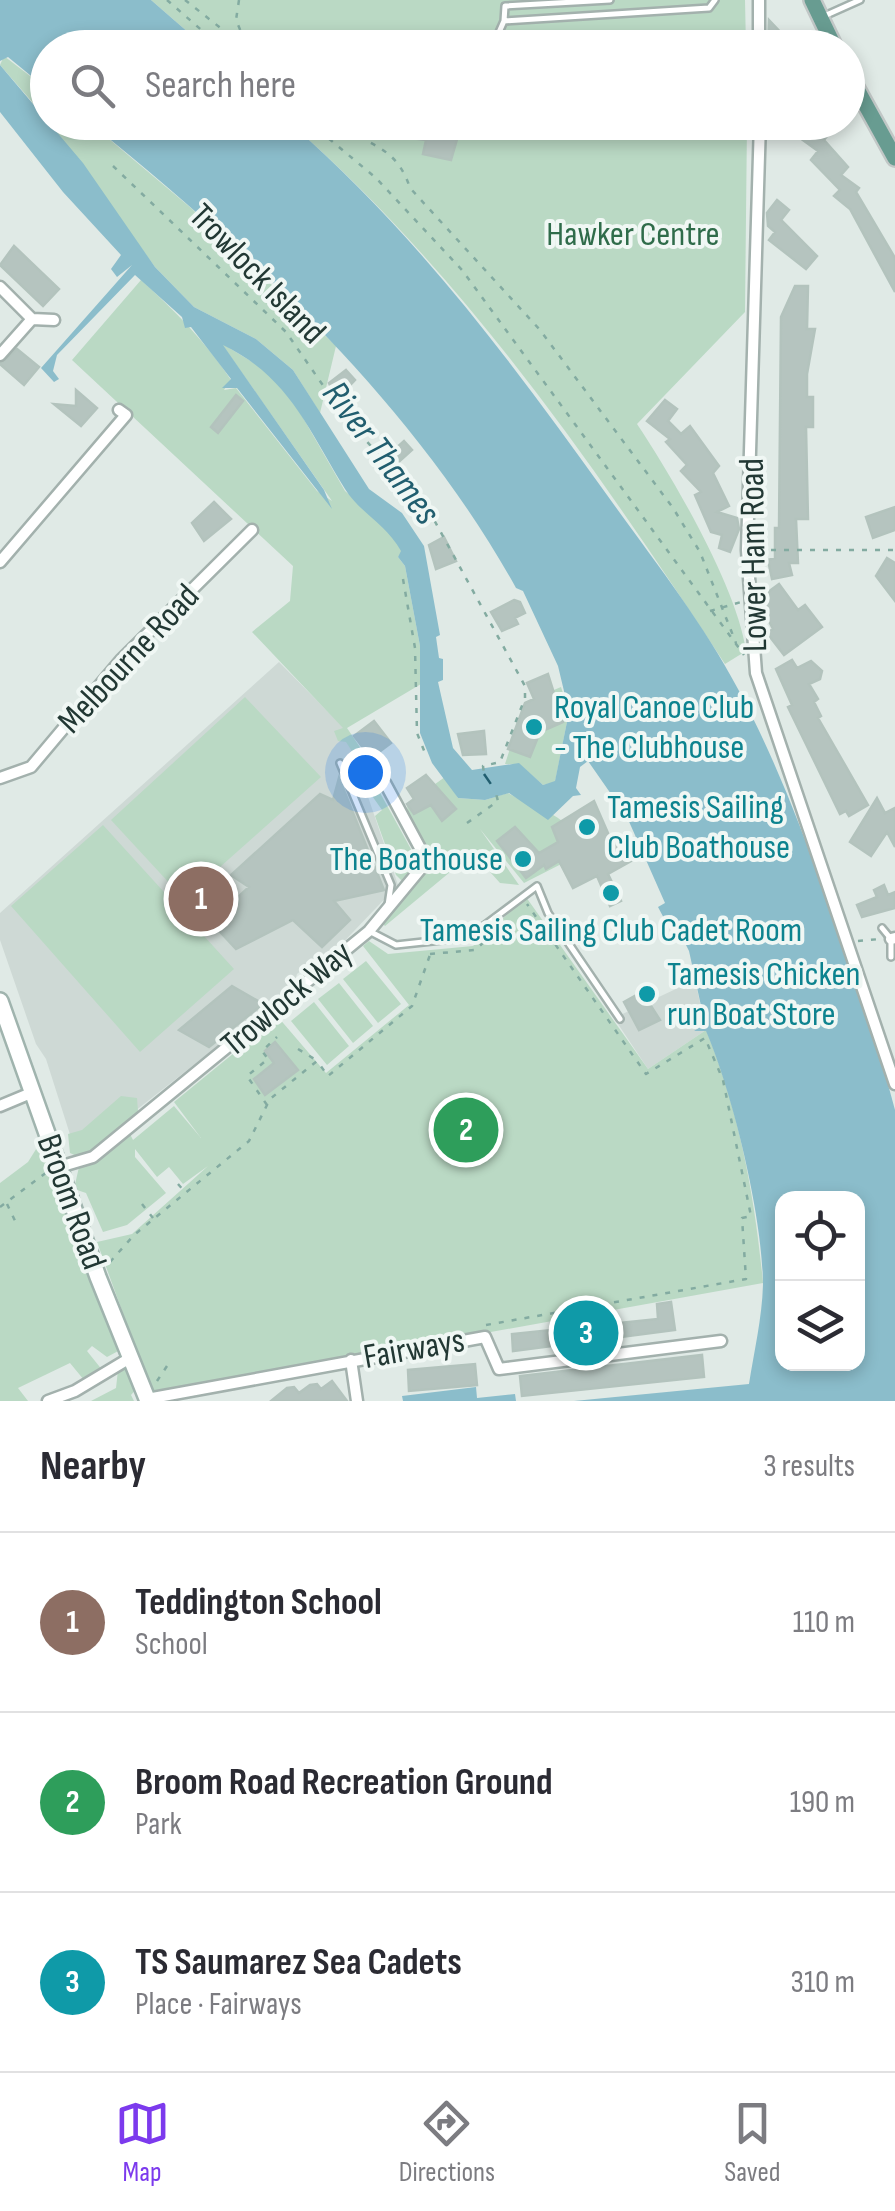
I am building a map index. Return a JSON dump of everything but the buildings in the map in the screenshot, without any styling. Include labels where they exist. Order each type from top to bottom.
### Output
[{"type":"main road","points":[[812,0],[826,30]]},
{"type":"main road","points":[[865,104],[895,158]]},
{"type":"street","points":[[758,0],[759,30]]},
{"type":"street","name":"Lower Ham Road","points":[[759,140],[748,600],[764,704],[816,842],[895,1084]]},
{"type":"street","points":[[0,286],[32,319],[54,320]]},
{"type":"street","points":[[0,355],[32,319]]},
{"type":"street","points":[[0,562],[125,415]]},
{"type":"street","name":"Melbourne Road","points":[[3,777],[31,767],[121,660],[252,530]]},
{"type":"street","points":[[0,764],[3,777]]},
{"type":"street","name":"Trowlock Way","points":[[58,1166],[92,1157],[369,931],[427,861],[385,784]]},
{"type":"street","name":"Broom Road","points":[[0,1002],[146,1397]]},
{"type":"street","points":[[0,1106],[31,1093]]},
{"type":"street","name":"Fairways","points":[[146,1397],[484,1337],[499,1369],[721,1341]]},
{"type":"street","points":[[48,1401],[75,1391],[130,1358]]},
{"type":"street","points":[[351,1360],[357,1401]]},
{"type":"lane","points":[[500,30],[505,6],[610,0]]},
{"type":"lane","points":[[504,20],[710,8],[714,0]]},
{"type":"lane","points":[[820,18],[860,0]]},
{"type":"lane","points":[[340,764],[391,885],[387,909]]},
{"type":"lane","points":[[369,931],[396,945],[469,938],[537,886],[548,913],[620,1019]]},
{"type":"lane","points":[[882,928],[893,939],[891,957]]},
{"type":"lane","points":[[882,1045],[895,1047]]},
{"type":"path","points":[[167,0],[201,30]]},
{"type":"path","points":[[186,0],[224,30]]},
{"type":"path","points":[[240,0],[236,20],[240,30]]},
{"type":"path","points":[[331,140],[376,178],[462,270],[736,644],[700,552],[673,508],[540,330],[410,188],[403,168],[390,152],[363,140]]},
{"type":"path","name":"Trowlock Island","points":[[113,166],[286,332],[347,420],[438,525],[525,686],[525,698],[500,762],[483,766],[484,774]]},
{"type":"path","points":[[747,550],[895,550]]},
{"type":"path","points":[[403,578],[415,648],[418,733],[425,753]]},
{"type":"path","points":[[709,612],[748,600]]},
{"type":"path","points":[[467,823],[498,800],[495,790]]},
{"type":"path","points":[[488,1336],[486,1324],[746,1278],[742,1218],[751,1216],[723,1080],[704,1038],[646,1074],[526,903]]},
{"type":"path","points":[[430,954],[474,950],[513,915]]},
{"type":"path","points":[[858,941],[893,939]]},
{"type":"path","points":[[298,1049],[317,1062],[328,1076],[412,1006],[432,948]]},
{"type":"path","points":[[267,1105],[246,1076],[268,1060],[262,1051],[277,1037]]},
{"type":"path","points":[[96,1270],[118,1258],[134,1235],[250,1141],[267,1105],[317,1062]]},
{"type":"path","points":[[0,1206],[58,1166]]},
{"type":"path","points":[[178,1184],[186,1193]]},
{"type":"path","points":[[6,1203],[18,1226]]},
{"type":"path","points":[[142,1204],[154,1219]]},
{"type":"path","points":[[146,1397],[167,1366]]},
{"type":"shaded area","points":[[279,662],[345,729],[398,885],[332,954],[317,958],[297,974],[293,987],[88,1148],[74,1147],[46,1059],[36,1044],[0,940],[0,913]]},
{"type":"shaded area","points":[[695,980],[706,1030],[648,1069],[614,1018]]},
{"type":"green space","points":[[151,0],[745,0],[746,30],[185,30]]},
{"type":"green space","points":[[4,56],[30,76],[30,99],[0,65]]},
{"type":"green space","points":[[62,140],[110,140],[191,208],[336,346],[320,413],[293,370],[256,339],[194,307],[155,267]]},
{"type":"green space","name":"Hawker Centre","points":[[308,140],[747,140],[745,312],[637,424],[717,565],[746,651],[725,664],[526,378],[414,245]]},
{"type":"green space","points":[[141,280],[189,327],[221,366],[231,380],[224,390],[236,388],[317,491],[332,501],[221,343],[274,375],[345,491],[389,529],[402,552],[398,557],[405,566],[420,646],[421,684],[347,728],[368,759],[376,763],[373,780],[418,862],[404,883],[396,875],[375,816],[382,810],[356,773],[362,767],[334,731],[343,728],[252,632],[290,601],[293,566],[72,360]]},
{"type":"green space","points":[[561,687],[569,712],[555,782],[543,785],[519,764],[505,764],[525,702]]},
{"type":"green space","points":[[245,697],[321,777],[184,899],[111,820]]},
{"type":"green space","points":[[445,777],[458,798],[485,800],[508,793],[554,816],[572,832],[577,856],[524,883],[480,829],[519,885],[500,883],[473,853],[385,926],[381,922],[431,860],[408,818],[407,804]]},
{"type":"green space","points":[[103,825],[234,969],[140,1052],[11,906]]},
{"type":"green space","points":[[526,897],[648,1069],[706,1030],[728,1091],[744,1154],[763,1283],[152,1393],[97,1242],[132,1234],[208,1166],[183,1184],[169,1167],[157,1177],[135,1149],[135,1157],[166,1193],[127,1225],[103,1232],[86,1193],[74,1189],[81,1158],[70,1153],[68,1134],[82,1130],[121,1096],[137,1098],[138,1111],[129,1132],[133,1140],[174,1106],[201,1138],[174,1102],[278,1017],[326,1073],[409,1005],[363,946],[369,941],[388,954],[473,946]]},
{"type":"green space","points":[[366,961],[401,1004],[378,1023],[343,979]]},
{"type":"green space","points":[[339,983],[373,1026],[353,1043],[318,999]]},
{"type":"green space","points":[[314,1002],[349,1046],[327,1065],[291,1021]]},
{"type":"green space","points":[[38,1146],[47,1152],[103,1310],[122,1349],[107,1357],[92,1346],[87,1351],[103,1371],[84,1380],[70,1363],[18,1388],[28,1401],[0,1401],[0,1183],[28,1162]]},
{"type":"green space","points":[[130,1366],[138,1387],[131,1395],[134,1401],[91,1401],[116,1388],[118,1370]]},
{"type":"water","points":[[0,0],[151,0],[185,30],[30,30],[30,75],[8,57],[0,61]]},
{"type":"water","points":[[0,65],[30,100],[30,140],[64,140],[155,267],[194,307],[256,339],[293,370],[369,489],[402,513],[424,546],[440,635],[436,637],[439,658],[443,659],[443,680],[438,682],[453,748],[472,770],[519,763],[543,785],[555,781],[569,712],[558,666],[523,591],[516,588],[429,456],[326,336],[211,225],[111,140],[308,140],[378,208],[459,300],[535,396],[676,590],[738,689],[782,783],[837,929],[895,1110],[895,1401],[574,1401],[749,1384],[763,1285],[758,1226],[745,1156],[716,1057],[706,1031],[694,1031],[705,1024],[689,951],[674,921],[667,924],[658,907],[665,903],[627,817],[588,761],[580,767],[576,788],[581,795],[573,796],[548,820],[509,793],[485,800],[458,798],[432,763],[420,733],[420,646],[405,566],[398,557],[401,551],[351,497],[295,406],[265,373],[223,345],[324,490],[332,509],[237,388],[222,388],[231,379],[191,327],[185,328],[182,317],[135,275],[57,355],[53,371],[59,379],[54,382],[41,368],[132,265],[117,277],[111,269],[121,255],[63,192],[0,112]]},
{"type":"water","points":[[476,1387],[477,1398],[515,1394],[516,1401],[403,1401],[402,1396]]},
{"type":"ferry route","points":[[484,774],[495,790]]},
{"type":"place","name":"Royal Canoe Club - The Clubhouse","points":[[534,727]]},
{"type":"place","name":"Tamesis Sailing Club Boathouse","points":[[587,827]]},
{"type":"place","name":"The Boathouse","points":[[523,859]]},
{"type":"place","name":"Tamesis Sailing Club Cadet Room","points":[[611,893]]},
{"type":"place","name":"Teddington School","points":[[201,899]]},
{"type":"place","name":"Tamesis Chicken run Boat Store","points":[[647,994]]},
{"type":"place","name":"Broom Road Recreation Ground","points":[[466,1130]]},
{"type":"place","name":"TS Saumarez Sea Cadets","points":[[586,1333]]},
{"type":"water label","name":"River Thames","points":[[381,453]]}]
